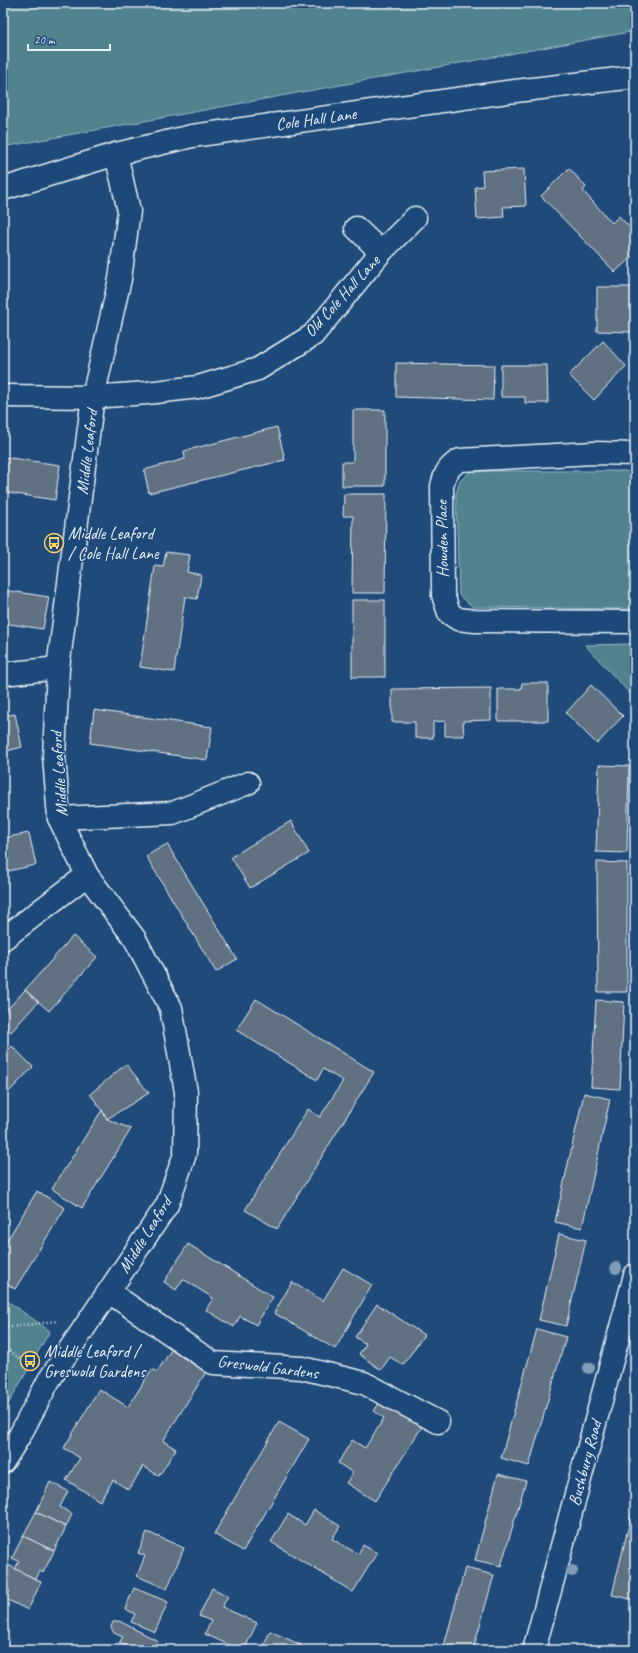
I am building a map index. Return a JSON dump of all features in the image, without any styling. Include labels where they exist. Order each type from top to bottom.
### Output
[{"type":"street","name":"Cole Hall Lane","points":[[3,189],[116,154],[192,136],[507,92],[635,77]]},
{"type":"street","name":"Middle Leaford","points":[[3,1462],[20,1435],[49,1380],[167,1204],[185,1154],[186,1092],[171,1008],[135,938],[87,876],[59,818],[54,757],[58,668],[93,397],[120,279],[128,211],[116,154]]},
{"type":"street","name":"Old Cole Hall Lane","points":[[3,396],[93,397],[198,387],[258,369],[312,335],[381,252],[415,218]]},
{"type":"street","points":[[356,228],[381,252]]},
{"type":"street","name":"Howden Place","points":[[635,454],[594,453],[460,460],[451,465],[444,474],[442,493],[443,595],[449,613],[458,619],[475,621],[635,622]]},
{"type":"street","points":[[3,674],[58,668]]},
{"type":"street","points":[[59,818],[172,813],[248,783]]},
{"type":"street","points":[[3,939],[87,876]]},
{"type":"street","name":"Bushbury Road","points":[[534,1650],[635,1275]]},
{"type":"street","name":"Greswold Gardens","points":[[109,1292],[213,1363],[302,1368],[364,1383],[438,1422]]},
{"type":"path","points":[[3,1328],[91,1316]]},
{"type":"path","points":[[3,1346],[49,1380]]},
{"type":"green space","points":[[3,3],[635,3],[635,31],[3,147]]},
{"type":"green space","points":[[471,471],[624,471],[635,473],[635,608],[473,607],[459,595],[456,494],[460,481]]},
{"type":"green space","points":[[635,644],[635,699],[585,645]]},
{"type":"green space","points":[[3,1298],[50,1331],[3,1413]]},
{"type":"building","points":[[569,168],[586,187],[583,191],[612,223],[619,216],[635,233],[635,254],[615,272],[541,196]]},
{"type":"building","points":[[524,169],[526,206],[503,207],[504,217],[477,219],[475,187],[483,186],[482,171]]},
{"type":"building","points":[[597,287],[633,287],[633,332],[597,331]]},
{"type":"building","points":[[603,341],[626,366],[594,400],[569,375]]},
{"type":"building","points":[[396,363],[494,365],[493,400],[396,397]]},
{"type":"building","points":[[501,365],[547,365],[548,403],[525,403],[525,397],[501,397]]},
{"type":"building","points":[[353,410],[385,410],[385,486],[342,486],[342,462],[353,462]]},
{"type":"building","points":[[277,427],[285,460],[149,493],[144,470],[185,459],[184,451]]},
{"type":"building","points":[[3,457],[60,465],[55,500],[3,492]]},
{"type":"building","points":[[344,494],[386,494],[385,593],[352,593],[353,516],[343,516]]},
{"type":"building","points":[[166,552],[190,555],[187,572],[201,575],[197,599],[185,597],[174,672],[140,667],[155,566],[163,567]]},
{"type":"building","points":[[3,590],[49,597],[43,629],[3,623]]},
{"type":"building","points":[[352,600],[385,600],[385,677],[352,677]]},
{"type":"building","points":[[522,683],[548,683],[548,721],[498,721],[498,689],[521,689]]},
{"type":"building","points":[[591,685],[623,716],[597,744],[566,713]]},
{"type":"building","points":[[491,688],[491,720],[463,721],[464,736],[445,736],[445,721],[433,722],[433,738],[415,738],[415,722],[392,722],[392,689]]},
{"type":"building","points":[[94,710],[212,727],[207,760],[90,743]]},
{"type":"building","points":[[15,714],[22,747],[3,752],[3,716]]},
{"type":"building","points":[[599,765],[629,766],[627,853],[596,852]]},
{"type":"building","points":[[291,821],[309,853],[250,888],[231,857]]},
{"type":"building","points":[[29,833],[36,865],[3,872],[3,838]]},
{"type":"building","points":[[167,844],[237,959],[216,972],[146,856]]},
{"type":"building","points":[[597,862],[627,863],[627,992],[598,992]]},
{"type":"building","points":[[73,936],[97,957],[49,1011],[25,990]]},
{"type":"building","points":[[25,990],[38,1002],[11,1032],[3,1025],[3,1014]]},
{"type":"building","points":[[256,999],[374,1072],[277,1229],[245,1210],[308,1109],[320,1117],[343,1081],[323,1069],[317,1080],[236,1030]]},
{"type":"building","points":[[596,1000],[624,1002],[620,1089],[591,1087]]},
{"type":"building","points":[[12,1046],[33,1067],[3,1098],[3,1055]]},
{"type":"building","points":[[126,1064],[149,1093],[107,1119],[90,1094]]},
{"type":"building","points":[[584,1093],[610,1099],[582,1228],[555,1222]]},
{"type":"building","points":[[102,1110],[107,1119],[131,1129],[82,1208],[52,1189]]},
{"type":"building","points":[[37,1191],[65,1208],[15,1289],[3,1281],[3,1247]]},
{"type":"building","points":[[559,1234],[586,1240],[566,1326],[539,1320]]},
{"type":"building","points":[[188,1244],[273,1297],[256,1325],[240,1316],[234,1327],[206,1310],[213,1298],[183,1279],[176,1290],[164,1282]]},
{"type":"building","points":[[343,1268],[372,1285],[335,1349],[274,1313],[292,1282],[323,1301]]},
{"type":"building","points":[[377,1304],[424,1335],[403,1365],[390,1357],[381,1370],[359,1354],[366,1344],[355,1337]]},
{"type":"building","points":[[537,1329],[566,1337],[529,1466],[501,1458]]},
{"type":"building","points":[[171,1350],[206,1372],[163,1441],[176,1449],[159,1476],[143,1466],[129,1490],[113,1480],[100,1501],[66,1480],[80,1458],[64,1448],[99,1389],[128,1407],[152,1369],[157,1372]]},
{"type":"building","points":[[382,1399],[423,1425],[375,1501],[346,1483],[353,1473],[338,1463],[352,1440],[365,1448],[384,1418],[374,1411]]},
{"type":"building","points":[[279,1422],[309,1439],[243,1551],[214,1534]]},
{"type":"building","points":[[498,1474],[526,1481],[501,1566],[475,1560]]},
{"type":"building","points":[[50,1482],[68,1491],[60,1507],[72,1514],[66,1527],[36,1512]]},
{"type":"building","points":[[633,1508],[635,1509],[635,1600],[612,1595]]},
{"type":"building","points":[[314,1510],[340,1526],[332,1539],[358,1554],[363,1545],[377,1553],[353,1592],[271,1542],[288,1514],[305,1525]]},
{"type":"building","points":[[36,1512],[66,1527],[54,1551],[23,1536]]},
{"type":"building","points":[[147,1532],[184,1548],[167,1589],[137,1576],[145,1556],[138,1553]]},
{"type":"building","points":[[23,1536],[54,1551],[43,1573],[40,1571],[36,1579],[15,1569],[19,1561],[12,1558]]},
{"type":"building","points":[[8,1565],[41,1582],[28,1610],[6,1599],[10,1591],[3,1587],[3,1576]]},
{"type":"building","points":[[465,1568],[494,1575],[473,1650],[443,1650]]},
{"type":"building","points":[[134,1588],[168,1602],[155,1632],[131,1622],[135,1614],[125,1609]]},
{"type":"building","points":[[212,1588],[228,1596],[222,1607],[257,1623],[244,1650],[240,1650],[205,1634],[211,1621],[199,1616]]},
{"type":"building","points":[[119,1621],[158,1641],[154,1650],[129,1650],[130,1648],[119,1643],[123,1637],[114,1633],[111,1627],[113,1622]]},
{"type":"building","points":[[270,1631],[301,1645],[298,1650],[262,1650]]},
{"type":"building","points":[[17,1645],[30,1650],[15,1650]]},
{"type":"place","name":"Middle Leaford / Cole Hall Lane","points":[[54,543]]},
{"type":"place","name":"Middle Leaford / Greswold Gardens","points":[[30,1361]]}]
